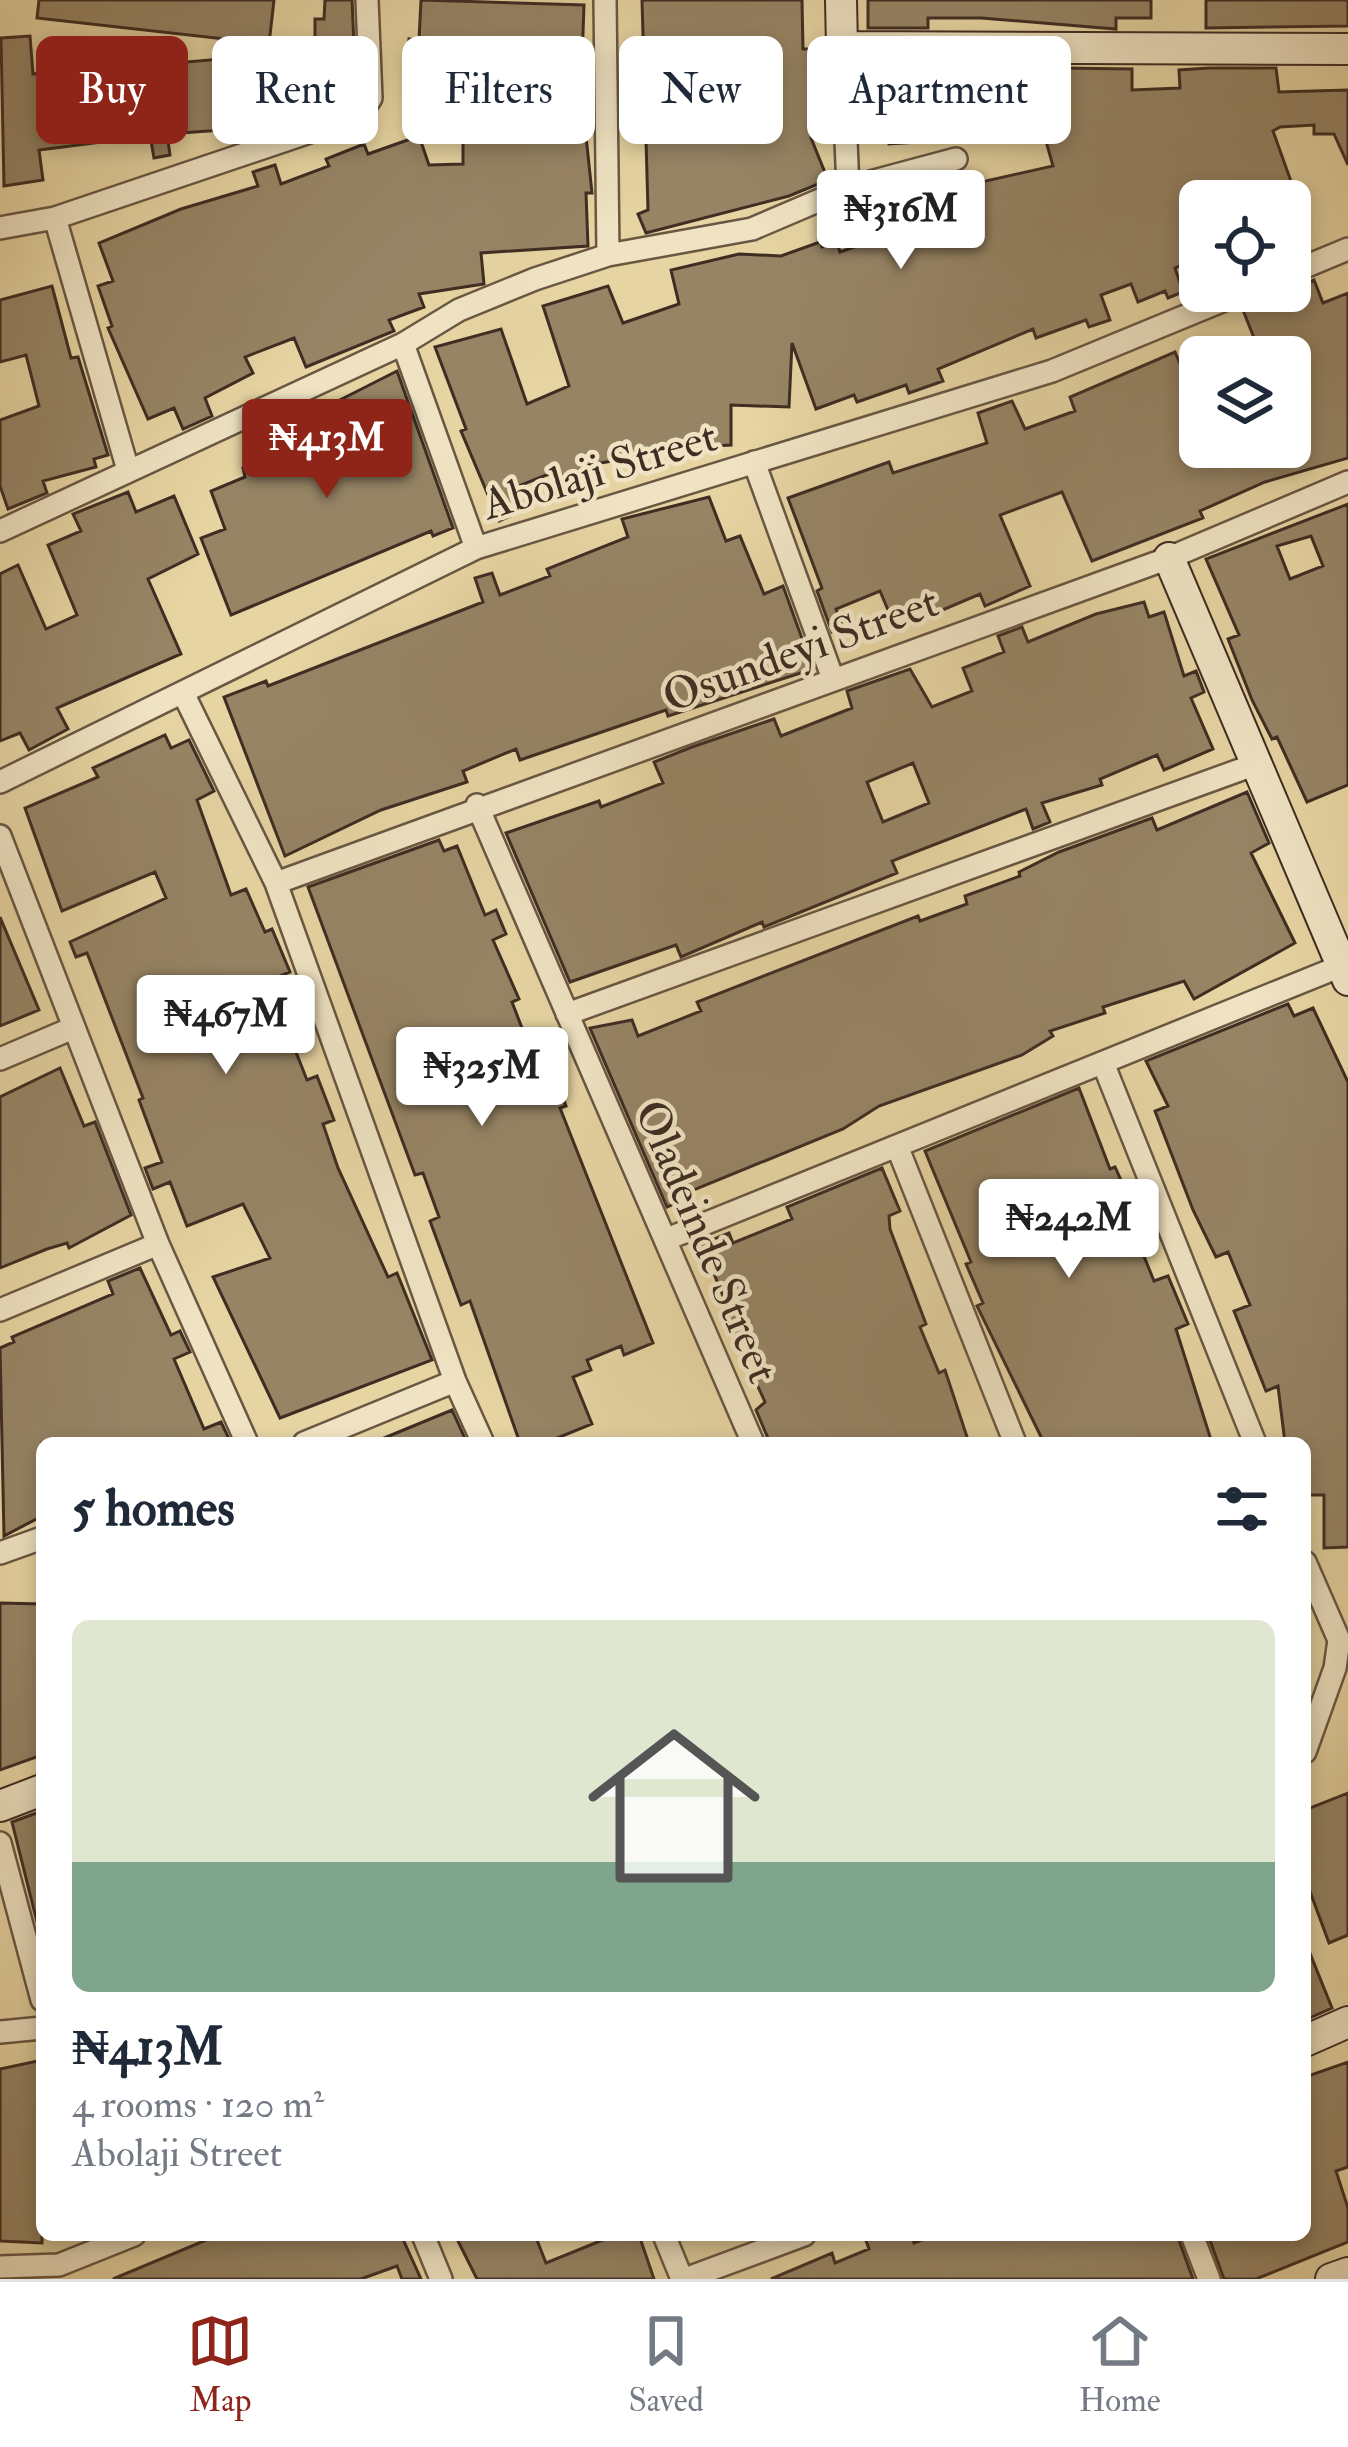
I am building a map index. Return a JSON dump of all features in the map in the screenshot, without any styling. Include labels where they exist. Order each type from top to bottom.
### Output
[{"type":"street","points":[[0,228],[55,218],[360,115],[370,98],[367,0]]},
{"type":"street","points":[[604,0],[608,255]]},
{"type":"street","points":[[841,0],[842,36]]},
{"type":"street","points":[[1071,48],[1348,49]]},
{"type":"street","points":[[846,144],[848,188]]},
{"type":"street","points":[[0,531],[403,344],[459,310],[608,255],[752,229],[848,188],[956,158]]},
{"type":"street","points":[[55,218],[128,470]]},
{"type":"street","points":[[1311,264],[1348,249]]},
{"type":"street","name":"Abolaji Street","points":[[0,782],[476,548],[1052,371],[1195,312]]},
{"type":"street","points":[[403,344],[476,548]]},
{"type":"street","points":[[754,462],[833,679]]},
{"type":"street","name":"Osundeyi Street","points":[[276,883],[477,806],[1169,558],[1348,482]]},
{"type":"street","points":[[667,1239],[1103,1063],[1345,974],[1169,558]]},
{"type":"street","points":[[184,694],[276,883],[455,1381],[480,1437]]},
{"type":"street","points":[[566,1015],[1258,763]]},
{"type":"street","name":"Oladeinde Street","points":[[477,806],[750,1437]]},
{"type":"street","points":[[0,836],[158,1244],[244,1437]]},
{"type":"street","points":[[0,1059],[73,1028]]},
{"type":"street","points":[[1103,1063],[1253,1437]]},
{"type":"street","points":[[897,1146],[1014,1437]]},
{"type":"street","points":[[0,1310],[158,1244]]},
{"type":"street","points":[[319,1437],[455,1381]]},
{"type":"street","points":[[0,1553],[36,1540]]},
{"type":"street","points":[[1311,1576],[1339,1640],[1335,1668],[1311,1735]]},
{"type":"street","points":[[0,1806],[36,1792]]},
{"type":"street","points":[[0,1843],[36,1978]]},
{"type":"street","points":[[1311,2038],[1348,2022]]},
{"type":"street","points":[[0,2032],[36,2029]]},
{"type":"street","points":[[0,2267],[59,2265],[119,2241]]},
{"type":"street","points":[[425,2241],[441,2279]]},
{"type":"street","points":[[667,2241],[684,2279],[788,2241]]},
{"type":"street","points":[[1194,2241],[1209,2279]]},
{"type":"street","points":[[1331,2279],[1348,2273]]},
{"type":"building","points":[[39,0],[274,0],[270,36],[212,38],[37,18]]},
{"type":"building","points":[[325,0],[352,0],[354,36],[315,36],[315,19],[324,19]]},
{"type":"building","points":[[421,0],[584,5],[583,36],[419,36]]},
{"type":"building","points":[[642,0],[802,0],[807,144],[813,144],[828,180],[789,196],[646,233],[638,214],[648,210],[646,144],[783,144],[783,36],[643,36]]},
{"type":"building","points":[[868,0],[1151,0],[1151,18],[1116,18],[1116,29],[981,18],[928,18],[928,28],[868,28]]},
{"type":"building","points":[[1206,0],[1348,0],[1348,26],[1206,28]]},
{"type":"building","points":[[30,36],[36,74],[36,144],[86,144],[39,150],[43,180],[4,186],[1,38]]},
{"type":"building","points":[[212,60],[212,131],[188,132],[188,62]]},
{"type":"building","points":[[1071,68],[1132,69],[1132,90],[1180,88],[1179,70],[1276,68],[1279,92],[1348,90],[1348,165],[1334,134],[1314,134],[1314,125],[1280,127],[1273,131],[1290,180],[1179,180],[1179,267],[1175,268],[1179,294],[1168,298],[1165,291],[1138,302],[1131,284],[1101,295],[1110,320],[1089,327],[1086,320],[1036,338],[1033,329],[938,369],[943,381],[909,393],[906,385],[857,402],[854,395],[816,409],[792,343],[789,407],[731,405],[731,445],[688,447],[590,465],[563,478],[559,470],[516,487],[526,509],[499,521],[461,431],[466,429],[435,347],[501,329],[527,404],[569,386],[543,306],[608,286],[623,323],[679,304],[671,270],[739,254],[781,256],[820,242],[822,247],[837,242],[840,252],[911,227],[901,200],[1053,166],[1047,144],[1071,144]]},
{"type":"building","points":[[402,142],[422,144],[429,165],[463,164],[463,144],[587,144],[592,193],[586,193],[588,246],[481,253],[484,284],[419,294],[424,307],[389,320],[394,331],[306,367],[294,338],[245,357],[253,373],[205,398],[212,416],[183,429],[174,408],[148,419],[108,328],[112,326],[98,286],[113,281],[99,243],[181,209],[258,186],[253,172],[275,165],[281,184],[329,166],[326,159],[364,144],[368,154]]},
{"type":"building","points":[[152,144],[168,144],[170,155],[154,158]]},
{"type":"building","points":[[1311,281],[1323,303],[1348,293],[1348,458],[1265,482],[1200,511],[1203,518],[1092,561],[1062,492],[1000,515],[1030,586],[985,606],[980,594],[919,620],[916,612],[893,622],[880,591],[836,609],[843,627],[832,632],[817,591],[822,588],[788,498],[889,462],[893,473],[987,443],[978,413],[1012,401],[1025,429],[1075,411],[1070,397],[1175,352],[1179,361],[1179,468],[1311,468],[1311,336],[1253,336],[1244,312],[1311,312]]},
{"type":"building","points":[[52,286],[71,358],[78,357],[108,455],[94,459],[96,467],[43,481],[47,493],[8,509],[0,486],[0,420],[39,406],[26,355],[0,362],[0,300]]},
{"type":"building","points":[[397,371],[453,528],[433,536],[431,531],[231,615],[201,538],[225,529],[211,491],[245,477],[243,468],[337,433],[330,405]]},
{"type":"building","points":[[128,492],[136,512],[174,496],[198,554],[148,579],[181,654],[57,708],[68,729],[29,750],[20,733],[0,741],[0,574],[18,565],[46,629],[77,615],[48,545],[81,531],[73,514]]},
{"type":"building","points":[[709,497],[726,541],[740,536],[764,594],[783,586],[813,669],[668,716],[666,710],[520,760],[516,749],[463,771],[467,782],[381,810],[285,856],[224,697],[266,681],[268,686],[483,602],[475,578],[492,573],[500,595],[550,576],[547,569],[628,537],[622,519]]},
{"type":"building","points":[[1348,504],[1348,785],[1307,802],[1277,737],[1272,739],[1252,700],[1228,639],[1239,635],[1206,559]],"holes":[[[1311,536],[1323,566],[1290,579],[1277,546]]]},
{"type":"building","points":[[1144,602],[1149,617],[1164,612],[1184,676],[1196,671],[1204,692],[1191,698],[1213,749],[1164,770],[1157,755],[1100,779],[1102,785],[1042,803],[1050,822],[1033,829],[1026,809],[892,861],[897,873],[764,927],[762,922],[681,957],[676,945],[570,982],[506,833],[599,801],[601,807],[663,783],[654,762],[692,747],[774,719],[781,736],[852,708],[847,691],[910,669],[932,707],[972,691],[963,668],[1004,652],[998,636],[1022,627],[1028,642],[1096,614]],"holes":[[[913,763],[929,803],[883,822],[867,782]]]},
{"type":"building","points":[[165,735],[171,748],[189,740],[214,791],[197,800],[231,895],[246,889],[265,932],[272,929],[290,972],[268,981],[307,1080],[317,1076],[334,1120],[323,1124],[338,1168],[388,1277],[397,1273],[432,1360],[280,1418],[213,1277],[270,1258],[243,1204],[187,1226],[170,1182],[153,1189],[145,1168],[162,1162],[139,1100],[143,1098],[87,953],[76,957],[70,942],[166,898],[155,872],[62,911],[25,808],[98,777],[93,768]]},
{"type":"building","points":[[1247,792],[1269,843],[1251,853],[1295,943],[1194,999],[1184,981],[1103,1007],[1105,1013],[1050,1031],[1053,1036],[1022,1055],[879,1106],[843,1129],[686,1193],[688,1198],[667,1207],[590,1028],[632,1020],[638,1036],[701,1011],[697,1002],[918,916],[920,921],[967,904],[965,896],[1020,876],[1019,872],[1059,852],[1152,818],[1157,830]]},
{"type":"building","points":[[439,840],[444,851],[457,846],[485,915],[496,910],[506,934],[493,940],[519,999],[512,1002],[527,1041],[538,1037],[553,1070],[566,1106],[560,1108],[653,1343],[624,1355],[621,1346],[587,1360],[591,1370],[573,1377],[592,1424],[560,1437],[518,1437],[470,1301],[461,1305],[430,1221],[439,1217],[423,1173],[415,1175],[308,887]]},
{"type":"building","points":[[0,917],[39,1010],[0,1026]]},
{"type":"building","points":[[1288,1004],[1294,1016],[1313,1008],[1348,1082],[1348,1547],[1324,1548],[1324,1495],[1311,1495],[1311,1437],[1284,1437],[1278,1386],[1266,1391],[1234,1311],[1250,1305],[1228,1252],[1216,1257],[1193,1210],[1155,1111],[1168,1106],[1146,1061]]},
{"type":"building","points":[[60,1068],[84,1126],[95,1122],[131,1215],[69,1248],[67,1243],[0,1268],[0,1097]]},
{"type":"building","points":[[1079,1088],[1110,1169],[1115,1167],[1125,1189],[1118,1192],[1154,1281],[1168,1276],[1188,1324],[1176,1329],[1210,1437],[1041,1437],[977,1306],[983,1303],[966,1264],[971,1262],[925,1151]]},
{"type":"building","points":[[882,1168],[900,1211],[889,1216],[890,1229],[926,1324],[920,1327],[939,1373],[945,1370],[967,1437],[767,1437],[756,1410],[765,1402],[722,1308],[727,1306],[702,1244],[729,1233],[733,1243],[792,1219],[787,1207]]},
{"type":"building","points":[[140,1268],[171,1335],[180,1331],[190,1352],[174,1359],[204,1429],[221,1422],[228,1437],[36,1437],[36,1519],[4,1536],[0,1348],[14,1342],[12,1337],[113,1294],[108,1281]]},
{"type":"building","points":[[452,1410],[464,1437],[387,1437]]},
{"type":"building","points":[[0,1603],[36,1604],[36,1757],[0,1770]]},
{"type":"building","points":[[1348,1793],[1348,1935],[1329,1943],[1311,1894],[1311,1808]]},
{"type":"building","points":[[36,1813],[36,1918],[12,1822]]},
{"type":"building","points":[[1311,1956],[1332,2008],[1311,2017]]},
{"type":"building","points":[[36,2061],[36,2241],[42,2243],[0,2241],[0,2069]]},
{"type":"building","points":[[1348,2062],[1348,2167],[1336,2171],[1348,2208],[1348,2242],[1256,2279],[1224,2279],[1210,2241],[1311,2241],[1311,2075]]},
{"type":"building","points":[[204,2241],[404,2241],[421,2279],[402,2279],[397,2266],[361,2279],[113,2279]]},
{"type":"building","points":[[458,2241],[537,2241],[546,2263],[600,2241],[641,2241],[654,2279],[477,2279]]},
{"type":"building","points":[[866,2241],[1179,2241],[1193,2279],[771,2279],[832,2253],[835,2263],[869,2249]]}]
